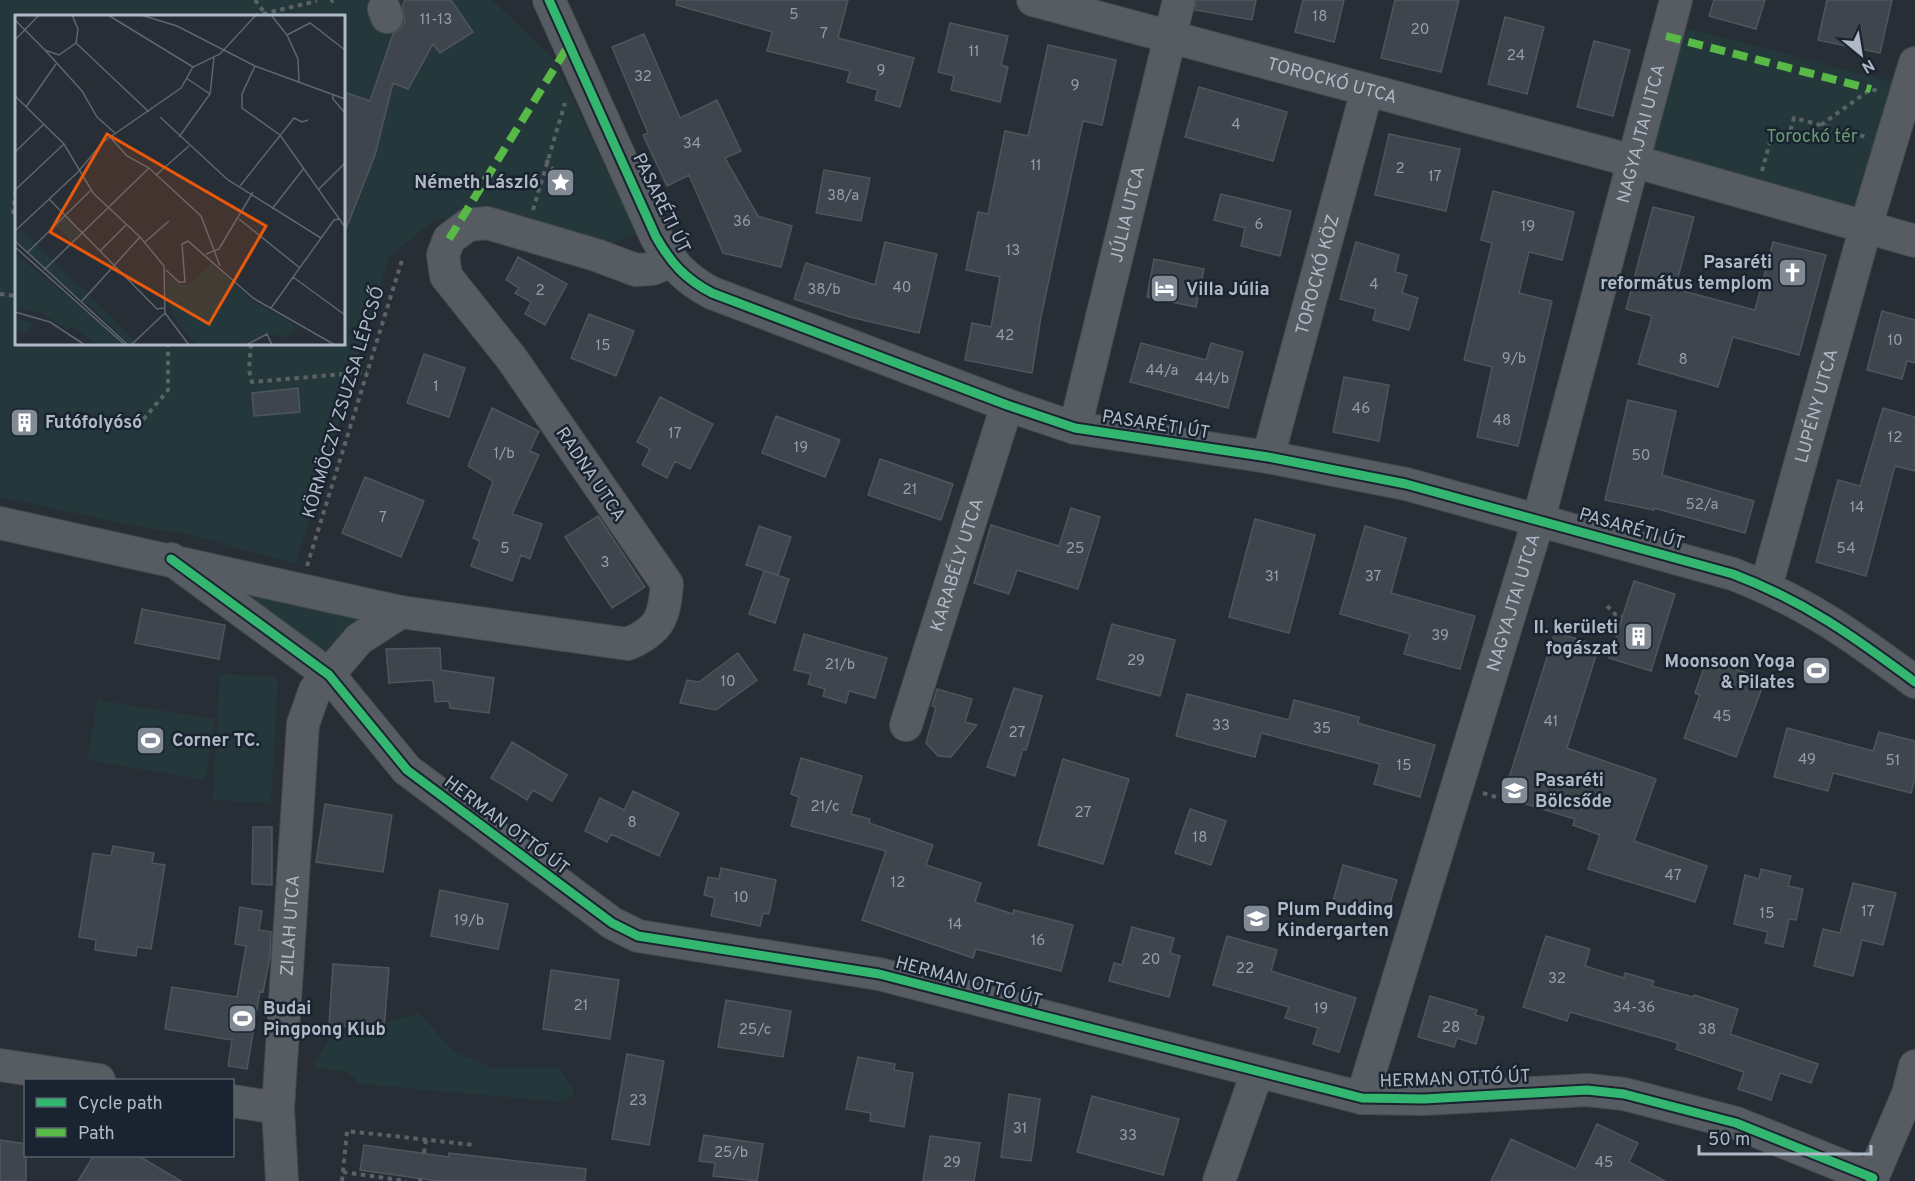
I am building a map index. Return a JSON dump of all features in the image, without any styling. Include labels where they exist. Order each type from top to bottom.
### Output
[{"type":"street","name":"PASARÉTI ÚT","points":[[549,0],[663,250],[689,280],[712,292],[1007,405],[1075,428],[1268,457],[1406,484],[1733,574],[1766,587],[1820,614],[1915,682]]},
{"type":"street","name":"TOROCKÓ UTCA","points":[[1033,0],[1634,161]]},
{"type":"street","name":"JÚLIA UTCA","points":[[1075,428],[1179,0]]},
{"type":"street","name":"NAGYAJTAI UTCA","points":[[1362,1098],[1539,519],[1676,0]]},
{"type":"street","points":[[1866,226],[1910,83]]},
{"type":"street","name":"TOROCKÓ KÖZ","points":[[1268,457],[1367,90]]},
{"type":"street","points":[[1634,161],[1915,241]]},
{"type":"street","name":"RADNA UTCA","points":[[300,588],[401,612],[628,645],[644,637],[658,625],[665,608],[667,584],[512,359],[446,276],[443,255],[449,239],[468,225],[487,223],[596,255],[636,270],[652,269],[663,250]]},
{"type":"street","name":"LUPÉNY UTCA","points":[[1766,587],[1866,226]]},
{"type":"street","name":"KARABÉLY UTCA","points":[[906,725],[1007,405]]},
{"type":"street","name":"HERMAN OTTÓ ÚT","points":[[0,523],[300,588]]},
{"type":"street","name":"HERMAN OTTÓ ÚT","points":[[171,559],[328,675],[407,770],[612,923],[638,936],[879,974],[1257,1073],[1362,1098],[1424,1099],[1587,1090],[1624,1094],[1736,1123],[1872,1179]]},
{"type":"street","points":[[328,675],[359,639],[401,612]]},
{"type":"street","name":"ZILAH UTCA","points":[[282,1181],[278,1108],[303,724],[315,690],[328,675]]},
{"type":"street","points":[[0,1065],[92,1079]]},
{"type":"street","points":[[1872,1179],[1908,1094],[1915,1066]]},
{"type":"street","points":[[1219,1181],[1257,1073]]},
{"type":"street","points":[[234,1101],[278,1108]]},
{"type":"path","points":[[255,0],[266,15],[317,2]]},
{"type":"path","points":[[523,234],[537,200],[546,160],[579,62]]},
{"type":"path","points":[[1821,125],[1871,89],[1910,83]]},
{"type":"path","points":[[1755,195],[1771,138],[1787,142],[1794,118],[1891,144]]},
{"type":"path","points":[[546,160],[561,181]]},
{"type":"path","points":[[13,214],[15,196]]},
{"type":"path","points":[[0,294],[15,296]]},
{"type":"path","points":[[48,425],[137,427],[168,390],[168,345]]},
{"type":"path","points":[[251,345],[249,370],[252,382],[367,372]]},
{"type":"path","points":[[1607,606],[1616,615],[1622,616]]},
{"type":"path","points":[[342,1181],[347,1131],[474,1145]]},
{"type":"path","points":[[424,1153],[426,1140]]},
{"type":"path","points":[[343,1172],[406,1181]]},
{"type":"green space","points":[[0,0],[492,0],[553,58],[637,234],[605,245],[491,215],[435,219],[389,257],[296,564],[186,534],[145,528],[0,497]]},
{"type":"green space","name":"Torockó tér","points":[[1670,24],[1909,86],[1866,226],[1633,161]]},
{"type":"green space","points":[[218,580],[379,617],[332,649],[316,654]]},
{"type":"green space","name":"Corner TC.","points":[[220,674],[278,677],[271,803],[213,800]]},
{"type":"green space","name":"Corner TC.","points":[[98,700],[215,719],[205,780],[87,760]]},
{"type":"green space","points":[[419,1013],[454,1052],[494,1068],[559,1068],[575,1093],[565,1102],[360,1084],[348,1072],[313,1067],[329,1040]]},
{"type":"building","points":[[405,0],[451,0],[473,32],[440,53],[433,44],[408,89],[393,83],[375,155],[345,231],[345,92],[370,101],[393,34],[405,21],[402,7]]},
{"type":"building","points":[[677,0],[848,0],[838,38],[914,58],[900,107],[875,100],[878,90],[847,82],[850,71],[767,51],[772,32],[676,5]]},
{"type":"building","points":[[1196,0],[1256,0],[1252,20],[1195,10]]},
{"type":"building","points":[[1303,0],[1344,0],[1334,42],[1295,32]]},
{"type":"building","points":[[1395,0],[1459,0],[1441,72],[1381,58]]},
{"type":"building","points":[[1714,0],[1765,0],[1756,29],[1709,16]]},
{"type":"building","points":[[1827,0],[1892,0],[1880,53],[1818,40]]},
{"type":"building","points":[[1505,17],[1544,27],[1527,94],[1488,84]]},
{"type":"building","points":[[950,23],[1008,36],[1001,65],[1008,67],[1000,102],[951,90],[954,76],[938,72]]},
{"type":"building","points":[[644,34],[680,118],[717,100],[741,151],[725,158],[758,216],[792,226],[781,267],[723,253],[689,175],[667,186],[643,135],[648,133],[612,47]]},
{"type":"building","points":[[1594,41],[1630,50],[1613,116],[1577,107]]},
{"type":"building","points":[[1048,45],[1116,60],[1102,125],[1083,121],[1041,317],[1032,373],[965,360],[972,323],[991,327],[1000,277],[966,270],[978,212],[988,214],[1005,131],[1028,136]]},
{"type":"building","points":[[1199,87],[1287,112],[1273,161],[1185,137]]},
{"type":"building","points":[[1389,134],[1460,149],[1446,211],[1375,195]]},
{"type":"building","points":[[824,170],[870,178],[861,221],[816,213]]},
{"type":"building","points":[[1493,191],[1574,212],[1562,260],[1529,252],[1519,293],[1552,301],[1518,446],[1477,437],[1492,367],[1464,360],[1492,243],[1481,240]]},
{"type":"building","points":[[1221,194],[1291,211],[1280,256],[1241,246],[1245,228],[1214,220]]},
{"type":"building","name":"Pasaréti református templom","points":[[1653,207],[1694,217],[1675,289],[1755,310],[1773,242],[1826,255],[1799,355],[1733,337],[1718,387],[1638,364],[1652,316],[1626,309]]},
{"type":"building","points":[[885,242],[937,254],[919,333],[850,317],[794,299],[806,263],[875,285]]},
{"type":"building","points":[[1356,242],[1399,255],[1395,272],[1407,275],[1402,293],[1418,298],[1409,330],[1373,320],[1376,309],[1340,299]]},
{"type":"building","points":[[518,257],[567,284],[545,325],[525,314],[531,302],[515,293],[519,288],[506,280]]},
{"type":"building","points":[[1154,259],[1204,269],[1196,307],[1147,297]]},
{"type":"building","points":[[1882,311],[1915,320],[1915,363],[1907,361],[1902,379],[1867,370]]},
{"type":"building","points":[[589,314],[634,331],[616,376],[571,358]]},
{"type":"building","points":[[1141,343],[1206,360],[1211,343],[1243,352],[1228,408],[1130,382]]},
{"type":"building","points":[[424,354],[465,368],[449,417],[407,403]]},
{"type":"building","points":[[1344,377],[1389,385],[1379,441],[1333,432]]},
{"type":"building","points":[[298,388],[300,412],[254,416],[252,393]]},
{"type":"building","points":[[660,397],[713,424],[690,469],[675,461],[667,478],[642,465],[650,449],[637,442]]},
{"type":"building","points":[[1628,400],[1676,411],[1662,475],[1754,501],[1745,533],[1654,508],[1654,510],[1605,500]]},
{"type":"building","points":[[492,408],[539,431],[530,451],[539,455],[512,514],[542,524],[530,559],[521,555],[512,581],[471,566],[480,541],[473,538],[493,481],[468,466]]},
{"type":"building","points":[[1883,408],[1915,417],[1915,471],[1895,466],[1866,576],[1816,562],[1838,480],[1860,486]]},
{"type":"building","points":[[776,416],[840,440],[825,477],[762,453]]},
{"type":"building","points":[[880,459],[953,484],[941,520],[868,495]]},
{"type":"building","points":[[365,477],[424,501],[401,557],[342,533]]},
{"type":"building","points":[[1071,508],[1100,517],[1078,589],[1017,570],[1009,594],[974,583],[991,525],[1059,546]]},
{"type":"building","points":[[598,516],[645,587],[612,608],[565,537]]},
{"type":"building","points":[[1255,519],[1315,535],[1289,633],[1229,617]]},
{"type":"building","points":[[759,526],[791,537],[778,575],[746,565]]},
{"type":"building","points":[[1365,526],[1406,538],[1391,593],[1475,616],[1460,669],[1404,654],[1410,634],[1340,614]]},
{"type":"building","points":[[764,571],[789,579],[775,623],[749,614]]},
{"type":"building","name":"II. kerületi fogászat","points":[[1634,581],[1675,594],[1651,671],[1609,658]]},
{"type":"building","points":[[142,609],[225,625],[219,659],[135,643]]},
{"type":"building","points":[[1112,624],[1175,640],[1160,696],[1097,679]]},
{"type":"building","points":[[1555,632],[1599,646],[1567,748],[1656,779],[1634,841],[1707,866],[1695,902],[1588,869],[1600,835],[1573,825],[1575,819],[1503,797]]},
{"type":"building","points":[[804,634],[887,658],[875,698],[849,691],[846,703],[823,696],[825,689],[808,684],[811,674],[794,670]]},
{"type":"building","points":[[440,648],[441,670],[494,678],[489,713],[450,708],[449,701],[435,702],[433,680],[389,683],[386,649]]},
{"type":"building","points":[[738,653],[757,680],[716,710],[680,703],[687,680],[699,682]]},
{"type":"building","points":[[1707,659],[1765,680],[1736,757],[1684,738],[1700,695],[1695,693]]},
{"type":"building","points":[[1014,688],[1042,696],[1026,750],[1023,749],[1015,776],[987,767]]},
{"type":"building","points":[[937,689],[972,699],[965,722],[977,725],[951,757],[938,756],[926,743],[936,707],[932,706]]},
{"type":"building","points":[[1187,694],[1289,720],[1294,700],[1359,717],[1358,723],[1435,745],[1420,797],[1374,784],[1380,764],[1261,733],[1255,757],[1176,736]]},
{"type":"building","points":[[1787,728],[1873,751],[1879,732],[1915,741],[1915,778],[1911,793],[1833,773],[1828,791],[1774,777]]},
{"type":"building","points":[[512,742],[567,775],[552,801],[533,790],[527,800],[491,778]]},
{"type":"building","points":[[801,758],[862,776],[851,814],[870,819],[869,823],[933,845],[926,865],[981,883],[975,902],[1013,914],[1014,910],[1073,925],[1061,971],[976,949],[973,958],[862,920],[886,851],[791,826],[799,797],[791,794]]},
{"type":"building","points":[[1063,759],[1129,779],[1103,864],[1038,845]]},
{"type":"building","points":[[633,791],[679,813],[659,856],[611,834],[607,842],[585,831],[600,798],[624,810]]},
{"type":"building","points":[[325,804],[392,815],[383,872],[316,862]]},
{"type":"building","points":[[1190,809],[1226,821],[1211,865],[1175,853]]},
{"type":"building","points":[[253,827],[272,827],[272,885],[252,884]]},
{"type":"building","points":[[113,846],[154,853],[152,863],[165,865],[151,949],[137,947],[136,956],[95,950],[96,940],[79,937],[93,853],[111,856]]},
{"type":"building","points":[[1343,865],[1397,880],[1386,916],[1333,901]]},
{"type":"building","points":[[721,868],[776,880],[769,914],[763,913],[760,926],[711,916],[715,898],[704,895],[708,877],[719,879]]},
{"type":"building","points":[[1761,869],[1791,876],[1788,886],[1803,889],[1796,920],[1789,919],[1783,947],[1765,943],[1768,932],[1734,924],[1745,875],[1759,879]]},
{"type":"building","points":[[1853,883],[1896,893],[1883,945],[1862,940],[1853,976],[1814,966],[1823,929],[1840,933]]},
{"type":"building","points":[[440,890],[508,904],[498,949],[431,936]]},
{"type":"building","points":[[240,907],[262,911],[259,930],[271,932],[270,957],[263,992],[260,991],[247,1069],[228,1066],[232,1040],[165,1029],[172,987],[237,997],[246,946],[235,944]]},
{"type":"building","points":[[1132,927],[1174,938],[1170,953],[1180,956],[1169,997],[1109,981],[1114,963],[1122,965]]},
{"type":"building","points":[[1227,936],[1277,950],[1271,971],[1356,998],[1339,1052],[1313,1044],[1318,1028],[1285,1018],[1289,1007],[1213,985]]},
{"type":"building","points":[[1546,936],[1590,949],[1585,966],[1624,978],[1625,973],[1654,981],[1652,986],[1693,997],[1694,995],[1738,1009],[1730,1034],[1818,1064],[1811,1083],[1780,1073],[1771,1100],[1738,1089],[1744,1072],[1676,1049],[1678,1043],[1570,1012],[1567,1021],[1523,1007]]},
{"type":"building","points":[[333,964],[389,968],[384,1029],[329,1025]]},
{"type":"building","points":[[551,970],[619,980],[610,1039],[543,1029]]},
{"type":"building","points":[[1430,996],[1477,1010],[1475,1015],[1484,1017],[1476,1044],[1457,1038],[1454,1047],[1418,1037]]},
{"type":"building","points":[[726,1000],[791,1011],[783,1057],[718,1047]]},
{"type":"building","points":[[627,1054],[664,1061],[649,1145],[612,1139]]},
{"type":"building","points":[[858,1057],[895,1064],[894,1070],[913,1073],[904,1127],[870,1121],[871,1113],[846,1109]]},
{"type":"building","points":[[1009,1094],[1040,1099],[1031,1161],[1001,1157]]},
{"type":"building","points":[[1092,1096],[1179,1119],[1163,1175],[1077,1152]]},
{"type":"building","points":[[1597,1124],[1638,1143],[1629,1162],[1665,1181],[1491,1181],[1511,1139],[1576,1169]]},
{"type":"building","points":[[704,1135],[763,1144],[757,1181],[713,1176],[715,1163],[699,1161]]},
{"type":"building","points":[[930,1136],[980,1143],[974,1181],[923,1181]]},
{"type":"building","points":[[0,1140],[24,1144],[26,1181],[0,1181]]},
{"type":"building","points":[[364,1145],[449,1157],[449,1153],[586,1169],[585,1181],[438,1181],[360,1170]]},
{"type":"building","points":[[93,1157],[140,1157],[181,1181],[78,1181]]},
{"type":"marked path","points":[[1666,36],[1871,89]]},
{"type":"marked path","points":[[449,239],[570,43]]},
{"type":"cycle path","points":[[549,0],[656,237],[679,270],[712,293],[1007,405],[1075,428],[1268,457],[1406,484],[1733,574],[1784,596],[1828,621],[1915,682]]},
{"type":"cycle path","points":[[171,559],[329,675],[407,770],[612,923],[638,936],[879,974],[1362,1098],[1424,1099],[1587,1090],[1624,1094],[1736,1123],[1873,1178],[1871,1181]]},
{"type":"place","name":"Németh László","points":[[560,182]]},
{"type":"place","name":"Pasaréti református templom","points":[[1793,272]]},
{"type":"place","name":"Villa Júlia","points":[[1165,289]]},
{"type":"place","name":"Futófolyósó","points":[[24,422]]},
{"type":"place","name":"II. kerületi fogászat","points":[[1639,637]]},
{"type":"place","name":"Moonsoon Yoga & Pilates","points":[[1816,671]]},
{"type":"place","name":"Corner TC.","points":[[151,740]]},
{"type":"place","name":"Pasaréti Bölcsőde","points":[[1514,790]]},
{"type":"place","name":"Plum Pudding Kindergarten","points":[[1256,919]]},
{"type":"place","name":"Budai Pingpong Klub","points":[[242,1018]]}]
